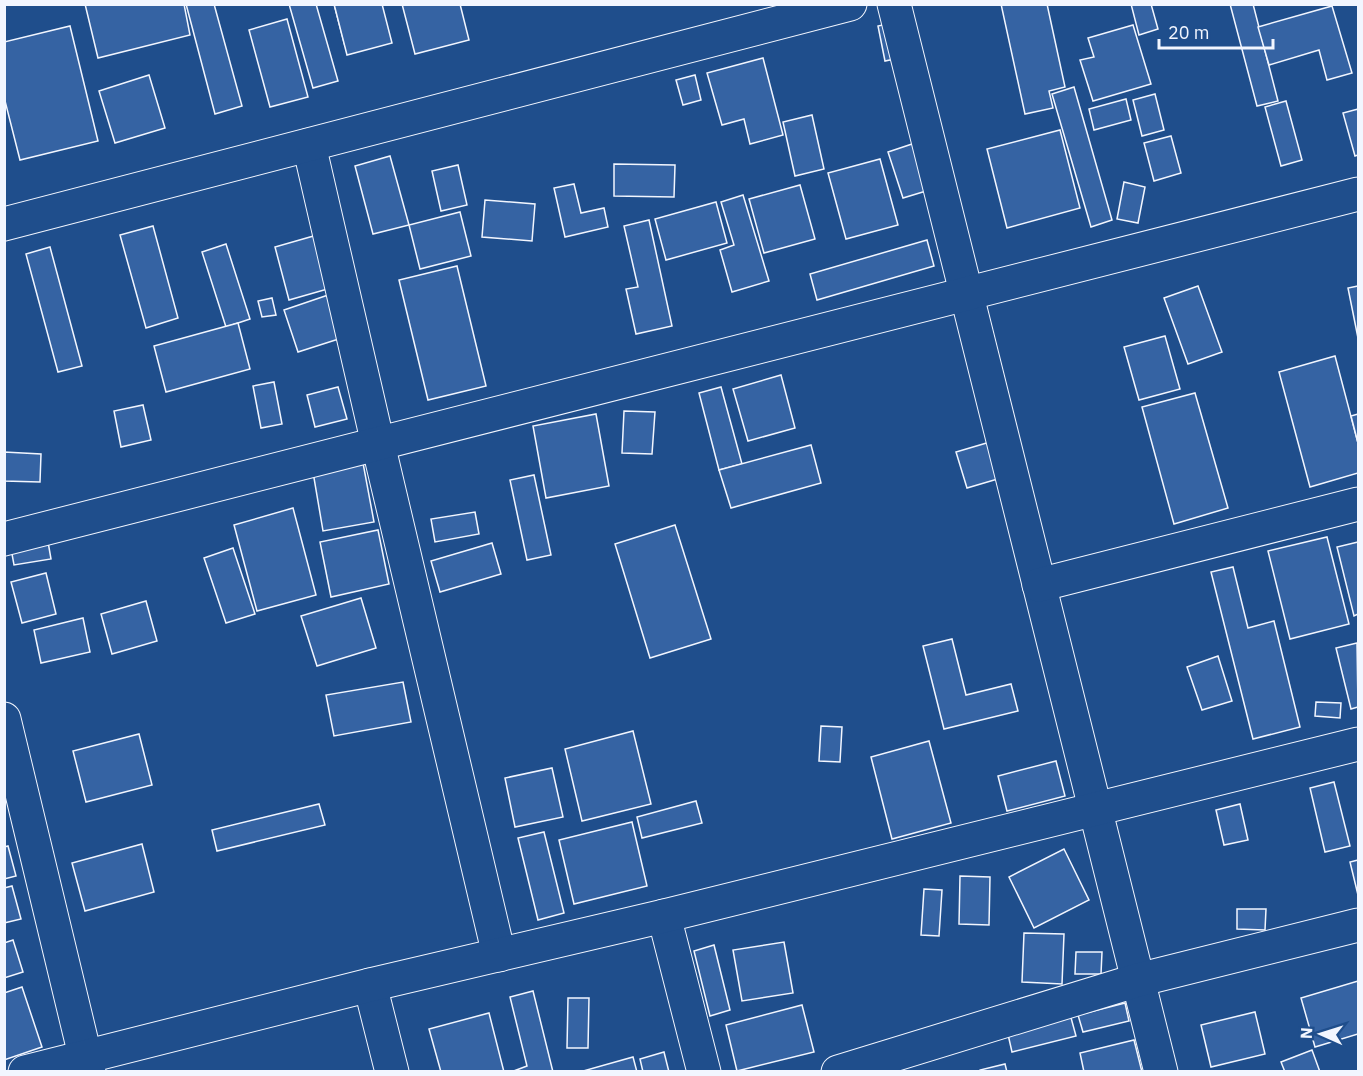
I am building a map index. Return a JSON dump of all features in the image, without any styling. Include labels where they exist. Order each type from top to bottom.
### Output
[{"type":"street","points":[[4,224],[850,4]]},
{"type":"street","points":[[894,4],[1161,1071]]},
{"type":"street","points":[[309,145],[499,955]]},
{"type":"street","points":[[4,539],[1359,194]]},
{"type":"street","points":[[1039,585],[1359,504]]},
{"type":"street","points":[[4,719],[87,1064]]},
{"type":"street","points":[[26,1071],[87,1064],[370,985],[664,916],[1359,744]]},
{"type":"street","points":[[664,916],[704,1071]]},
{"type":"street","points":[[838,1071],[1138,980],[1359,925]]},
{"type":"street","points":[[370,985],[392,1071]]},
{"type":"building","points":[[85,4],[184,4],[190,35],[98,58]]},
{"type":"building","points":[[186,4],[214,4],[242,106],[215,114]]},
{"type":"building","points":[[289,4],[316,4],[338,81],[313,88]]},
{"type":"building","points":[[334,4],[379,4],[386,34],[345,46]]},
{"type":"building","points":[[334,4],[382,4],[392,43],[347,55]]},
{"type":"building","points":[[402,4],[460,4],[469,40],[415,54]]},
{"type":"building","points":[[1001,4],[1047,4],[1065,87],[1049,91],[1053,108],[1025,114]]},
{"type":"building","points":[[1131,4],[1151,4],[1158,29],[1139,35]]},
{"type":"building","points":[[1230,4],[1253,4],[1278,101],[1257,106]]},
{"type":"building","points":[[1332,6],[1352,73],[1327,80],[1319,50],[1269,65],[1258,27]]},
{"type":"building","points":[[287,19],[308,97],[270,107],[249,30]]},
{"type":"building","points":[[896,22],[904,57],[885,61],[878,26]]},
{"type":"building","points":[[1133,25],[1151,84],[1093,101],[1080,60],[1094,57],[1088,38]]},
{"type":"building","points":[[70,26],[98,141],[20,160],[4,97],[4,42]]},
{"type":"building","points":[[763,58],[783,135],[750,144],[744,119],[722,125],[707,73]]},
{"type":"building","points":[[149,75],[165,128],[115,143],[99,91]]},
{"type":"building","points":[[695,75],[701,100],[683,105],[676,80]]},
{"type":"building","points":[[1074,87],[1112,220],[1091,227],[1052,94]]},
{"type":"building","points":[[1155,94],[1164,130],[1142,136],[1133,100]]},
{"type":"building","points":[[1126,99],[1131,120],[1094,130],[1089,109]]},
{"type":"building","points":[[1286,101],[1302,160],[1281,166],[1265,107]]},
{"type":"building","points":[[1358,109],[1358,155],[1355,156],[1343,113]]},
{"type":"building","points":[[812,115],[824,169],[795,176],[783,122]]},
{"type":"building","points":[[1060,130],[1080,208],[1007,228],[987,149]]},
{"type":"building","points":[[1171,136],[1181,173],[1154,181],[1144,143]]},
{"type":"building","points":[[921,141],[936,188],[903,198],[888,152]]},
{"type":"building","points":[[390,156],[409,225],[373,234],[355,166]]},
{"type":"building","points":[[880,159],[898,225],[846,239],[828,173]]},
{"type":"building","points":[[614,164],[675,165],[674,197],[614,196]]},
{"type":"building","points":[[458,165],[467,205],[441,211],[432,171]]},
{"type":"building","points":[[1124,182],[1145,187],[1138,223],[1117,219]]},
{"type":"building","points":[[574,184],[581,213],[604,208],[608,227],[565,237],[554,188]]},
{"type":"building","points":[[800,185],[815,239],[764,253],[749,199]]},
{"type":"building","points":[[743,195],[769,281],[732,292],[720,250],[734,245],[721,202]]},
{"type":"building","points":[[485,200],[535,204],[532,241],[482,237]]},
{"type":"building","points":[[716,202],[727,243],[666,260],[655,219]]},
{"type":"building","points":[[460,212],[471,256],[420,269],[409,225]]},
{"type":"building","points":[[649,220],[672,326],[636,334],[626,289],[638,287],[624,226]]},
{"type":"building","points":[[153,226],[178,318],[146,328],[120,235]]},
{"type":"building","points":[[317,235],[331,288],[289,300],[275,247]]},
{"type":"building","points":[[927,240],[934,266],[817,300],[810,274]]},
{"type":"building","points":[[226,244],[250,319],[226,327],[202,252]]},
{"type":"building","points":[[50,247],[82,366],[58,372],[26,254]]},
{"type":"building","points":[[457,266],[486,386],[428,400],[399,280]]},
{"type":"building","points":[[1198,286],[1222,352],[1188,364],[1164,298]]},
{"type":"building","points":[[1358,286],[1358,338],[1348,288]]},
{"type":"building","points":[[334,293],[348,336],[298,352],[284,310]]},
{"type":"building","points":[[272,298],[276,315],[262,317],[258,301]]},
{"type":"building","points":[[238,323],[250,369],[166,392],[154,346]]},
{"type":"building","points":[[1165,336],[1180,389],[1139,400],[1124,347]]},
{"type":"building","points":[[1335,356],[1358,443],[1358,473],[1310,487],[1279,372]]},
{"type":"building","points":[[781,375],[795,428],[748,441],[733,389]]},
{"type":"building","points":[[274,382],[282,424],[261,428],[253,386]]},
{"type":"building","points":[[338,387],[347,419],[315,427],[307,395]]},
{"type":"building","points":[[721,387],[742,464],[719,470],[699,393]]},
{"type":"building","points":[[1195,393],[1228,508],[1174,524],[1142,407]]},
{"type":"building","points":[[143,405],[151,440],[121,447],[114,411]]},
{"type":"building","points":[[624,411],[655,412],[652,454],[622,453]]},
{"type":"building","points":[[596,414],[609,486],[546,498],[533,426]]},
{"type":"building","points":[[1358,414],[1358,443],[1351,416]]},
{"type":"building","points":[[990,442],[1001,478],[967,488],[956,452]]},
{"type":"building","points":[[811,445],[821,483],[731,508],[719,470]]},
{"type":"building","points":[[4,452],[41,454],[40,482],[4,481]]},
{"type":"building","points":[[363,463],[374,522],[323,531],[313,472]]},
{"type":"building","points":[[534,475],[551,555],[527,560],[510,480]]},
{"type":"building","points":[[293,508],[316,595],[257,611],[234,525]]},
{"type":"building","points":[[475,512],[479,534],[435,542],[431,519]]},
{"type":"building","points":[[675,525],[711,639],[650,658],[615,544]]},
{"type":"building","points":[[378,530],[389,584],[331,597],[320,542]]},
{"type":"building","points":[[47,536],[51,559],[14,565],[10,543]]},
{"type":"building","points":[[1327,537],[1349,624],[1290,639],[1268,551]]},
{"type":"building","points":[[1358,542],[1358,614],[1354,616],[1337,547]]},
{"type":"building","points":[[492,543],[501,574],[440,592],[431,561]]},
{"type":"building","points":[[233,548],[255,614],[226,623],[204,558]]},
{"type":"building","points":[[1233,567],[1248,628],[1274,621],[1300,727],[1253,739],[1211,572]]},
{"type":"building","points":[[46,573],[56,614],[22,623],[11,582]]},
{"type":"building","points":[[361,598],[376,648],[317,666],[301,616]]},
{"type":"building","points":[[146,601],[157,641],[112,654],[101,614]]},
{"type":"building","points":[[83,618],[90,652],[41,663],[34,630]]},
{"type":"building","points":[[952,639],[966,695],[1011,684],[1018,711],[944,729],[923,646]]},
{"type":"building","points":[[1357,643],[1358,707],[1351,709],[1336,648]]},
{"type":"building","points":[[1218,656],[1232,701],[1202,710],[1187,667]]},
{"type":"building","points":[[403,682],[411,722],[334,736],[326,695]]},
{"type":"building","points":[[1316,702],[1341,703],[1340,718],[1315,716]]},
{"type":"building","points":[[821,726],[842,727],[840,762],[819,761]]},
{"type":"building","points":[[633,731],[651,804],[582,821],[565,749]]},
{"type":"building","points":[[139,734],[152,785],[86,802],[73,751]]},
{"type":"building","points":[[929,741],[951,823],[892,839],[871,757]]},
{"type":"building","points":[[1056,761],[1065,796],[1007,811],[998,776]]},
{"type":"building","points":[[552,768],[563,817],[515,827],[505,778]]},
{"type":"building","points":[[1334,782],[1350,846],[1325,852],[1310,788]]},
{"type":"building","points":[[696,801],[702,823],[642,838],[637,817]]},
{"type":"building","points":[[319,804],[325,825],[217,851],[212,830]]},
{"type":"building","points":[[1240,804],[1248,840],[1224,845],[1216,810]]},
{"type":"building","points":[[632,822],[647,886],[574,904],[559,840]]},
{"type":"building","points":[[544,832],[564,913],[538,920],[518,838]]},
{"type":"building","points":[[142,844],[154,892],[85,911],[72,863]]},
{"type":"building","points":[[8,846],[16,876],[4,879],[4,847]]},
{"type":"building","points":[[1064,849],[1089,900],[1034,928],[1009,877]]},
{"type":"building","points":[[1358,860],[1358,895],[1350,862]]},
{"type":"building","points":[[960,876],[990,877],[989,925],[959,924]]},
{"type":"building","points":[[12,886],[21,919],[4,923],[4,888]]},
{"type":"building","points":[[924,889],[942,890],[939,936],[921,935]]},
{"type":"building","points":[[1237,909],[1266,909],[1265,930],[1237,929]]},
{"type":"building","points":[[1024,933],[1064,934],[1062,984],[1022,982]]},
{"type":"building","points":[[13,940],[23,972],[4,978],[4,943]]},
{"type":"building","points":[[784,942],[793,993],[742,1001],[733,950]]},
{"type":"building","points":[[714,945],[730,1010],[710,1016],[694,951]]},
{"type":"building","points":[[1076,952],[1102,952],[1101,974],[1075,974]]},
{"type":"building","points":[[1358,981],[1358,1034],[1315,1047],[1301,998]]},
{"type":"building","points":[[22,987],[42,1047],[4,1060],[4,993]]},
{"type":"building","points":[[533,991],[553,1072],[511,1072],[527,1066],[510,997]]},
{"type":"building","points":[[568,998],[589,998],[588,1048],[567,1048]]},
{"type":"building","points":[[1125,1003],[1129,1021],[1083,1032],[1078,1015]]},
{"type":"building","points":[[802,1005],[814,1052],[737,1071],[726,1025]]},
{"type":"building","points":[[1255,1012],[1265,1054],[1211,1067],[1201,1025]]},
{"type":"building","points":[[489,1013],[504,1072],[441,1072],[429,1029]]},
{"type":"building","points":[[1070,1014],[1076,1036],[1012,1052],[1007,1030]]},
{"type":"building","points":[[1134,1040],[1142,1072],[1084,1072],[1080,1053]]},
{"type":"building","points":[[1312,1050],[1320,1072],[1285,1072],[1281,1062]]},
{"type":"building","points":[[664,1052],[669,1072],[643,1072],[640,1059]]},
{"type":"building","points":[[633,1057],[637,1072],[583,1072],[583,1071]]},
{"type":"building","points":[[1005,1064],[1007,1072],[980,1072],[980,1070]]}]
